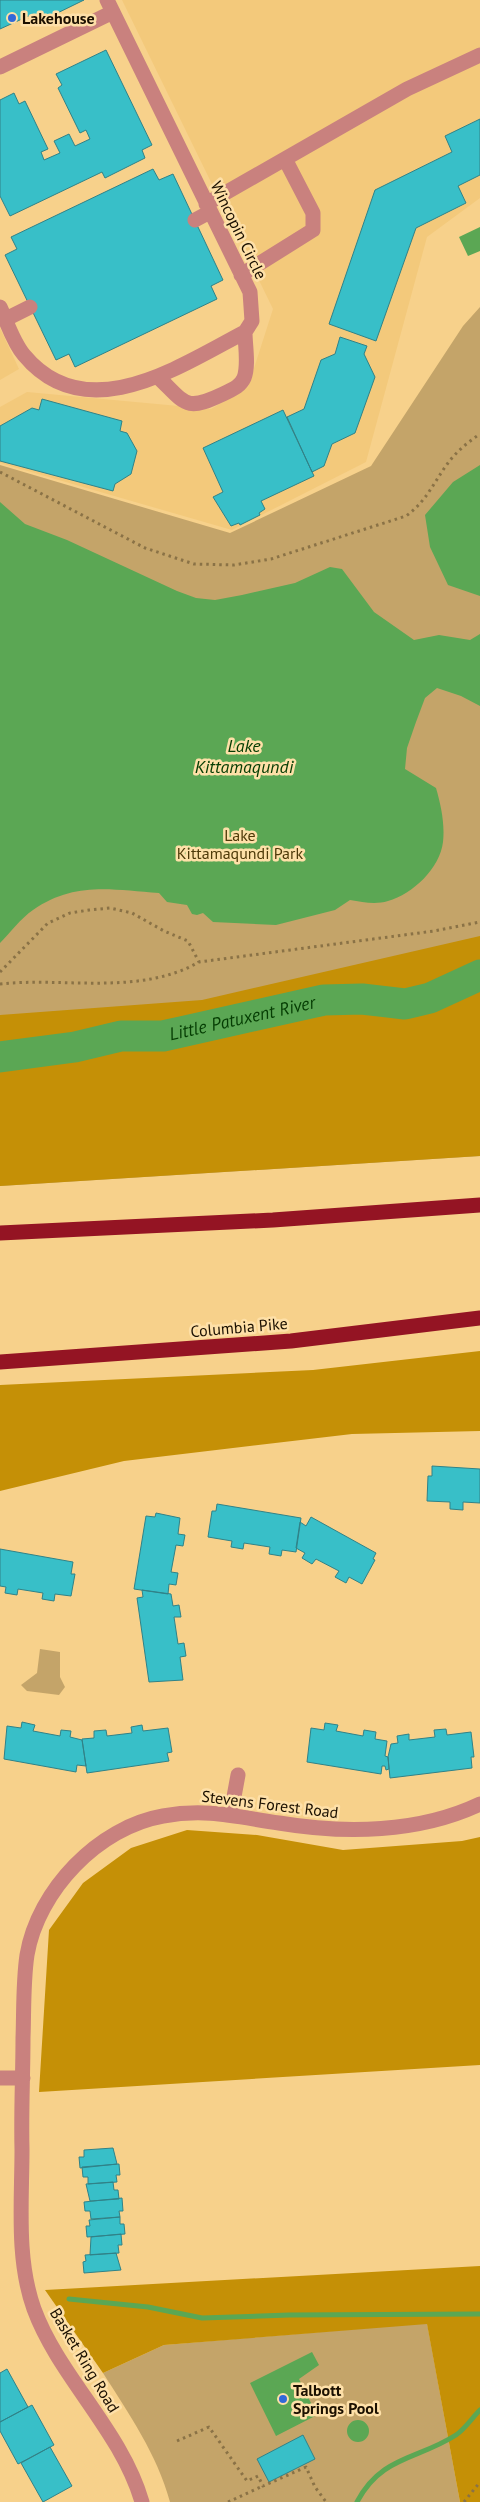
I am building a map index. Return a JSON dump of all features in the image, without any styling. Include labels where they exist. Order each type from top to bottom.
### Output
[{"type":"highway","points":[[0,1232],[273,1220],[480,1205]]},
{"type":"highway","name":"Columbia Pike","points":[[0,1362],[291,1341],[480,1318]]},
{"type":"street","name":"Wincopin Circle","points":[[0,67],[110,6],[250,292],[252,305],[252,321],[245,332],[246,371],[243,380],[236,388],[200,404],[192,405],[183,401],[158,378]]},
{"type":"street","points":[[195,220],[208,208],[285,159],[407,90],[480,55]]},
{"type":"street","points":[[241,275],[313,230],[313,213],[285,159]]},
{"type":"street","points":[[30,307],[3,313],[22,353],[42,372],[76,388],[111,390],[158,378],[245,332]]},
{"type":"street","points":[[231,1814],[238,1775]]},
{"type":"street","name":"Stevens Forest Road","points":[[23,2078],[28,1954],[39,1921],[63,1880],[98,1843],[135,1824],[159,1816],[187,1812],[231,1814],[292,1826],[346,1830],[425,1822],[458,1814],[480,1804]]},
{"type":"street","points":[[0,2078],[23,2078]]},
{"type":"street","name":"Basket Ring Road","points":[[23,2078],[22,2252],[26,2284],[35,2312],[48,2339],[121,2453],[133,2477],[142,2502]]},
{"type":"path","points":[[0,472],[152,551],[194,564],[234,565],[271,559],[406,516],[418,508],[448,463],[468,442],[480,434]]},
{"type":"path","points":[[0,972],[48,923],[70,913],[110,908],[132,913],[164,931],[188,941],[199,962]]},
{"type":"path","points":[[0,984],[95,984],[122,981],[176,972],[199,962],[434,931],[480,922]]},
{"type":"path","points":[[177,2441],[209,2428],[247,2481],[258,2476],[263,2486]]},
{"type":"path","points":[[228,2502],[306,2467],[326,2502]]},
{"type":"path","points":[[467,2501],[480,2482]]},
{"type":"shaded area","points":[[122,0],[480,0],[480,198],[427,237],[366,462],[232,530],[0,463],[0,407],[27,392],[211,409],[248,387],[273,309]]},
{"type":"shaded area","points":[[0,328],[19,369],[0,380]]},
{"type":"shaded area","points":[[480,936],[480,1156],[0,1186],[0,1015],[202,1000]]},
{"type":"shaded area","points":[[480,1351],[480,1431],[352,1434],[124,1461],[0,1491],[0,1385],[313,1370]]},
{"type":"shaded area","points":[[187,1830],[257,1835],[343,1850],[462,1841],[480,1837],[480,2065],[39,2092],[49,1930],[83,1883],[131,1848]]},
{"type":"shaded area","points":[[480,2266],[480,2502],[460,2502],[427,2324],[164,2345],[103,2373],[45,2290]]},
{"type":"green space","name":"Lake Kittamaqundi Park","points":[[480,307],[480,1156],[0,1186],[0,465],[230,533],[371,466],[463,326]]},
{"type":"green space","points":[[40,1649],[60,1652],[60,1677],[65,1687],[59,1695],[27,1691],[21,1685],[37,1673]]},
{"type":"green space","points":[[427,2323],[460,2502],[170,2502],[158,2467],[150,2451],[103,2373],[164,2345]]},
{"type":"water","points":[[480,227],[480,251],[468,256],[459,237]]},
{"type":"water","points":[[480,465],[480,596],[448,585],[430,547],[425,515],[453,482]]},
{"type":"water","name":"Lake Kittamaqundi","points":[[0,502],[25,524],[67,540],[196,598],[215,600],[295,583],[330,567],[342,569],[374,612],[414,640],[439,635],[470,640],[480,634],[480,706],[461,696],[437,688],[425,698],[407,748],[405,769],[436,788],[442,815],[443,842],[441,852],[424,879],[407,892],[388,901],[374,903],[350,900],[335,910],[276,925],[213,922],[203,913],[192,914],[187,905],[167,902],[159,893],[110,889],[79,891],[49,901],[33,910],[0,943]]},
{"type":"water","name":"Talbott Springs Pool","points":[[312,2352],[319,2365],[299,2379],[317,2415],[276,2436],[250,2383]]},
{"type":"water","points":[[358,2420],[366,2423],[369,2431],[366,2439],[358,2442],[350,2439],[347,2431],[350,2423]]},
{"type":"building","name":"Lakehouse","points":[[0,0],[84,0],[37,23],[33,14],[0,29]]},
{"type":"building","points":[[106,50],[152,145],[142,150],[145,158],[105,178],[102,172],[10,216],[0,196],[0,100],[14,93],[19,104],[25,101],[48,149],[41,152],[44,160],[60,153],[54,141],[69,134],[75,146],[90,139],[86,130],[80,133],[58,88],[62,85],[56,74]]},
{"type":"building","points":[[480,119],[480,175],[458,186],[466,203],[416,228],[376,341],[329,324],[375,190],[452,152],[445,136]]},
{"type":"building","points":[[153,169],[159,180],[173,174],[223,280],[211,286],[217,299],[75,367],[69,354],[56,360],[5,255],[17,249],[11,237]]},
{"type":"building","points":[[340,337],[367,346],[364,354],[375,377],[355,433],[332,444],[324,466],[312,472],[287,417],[304,409],[321,360],[335,354]]},
{"type":"building","points":[[42,399],[122,421],[120,431],[127,433],[137,451],[131,474],[115,484],[113,491],[0,461],[0,426],[32,408],[39,410]]},
{"type":"building","points":[[283,410],[314,476],[261,501],[265,509],[259,513],[260,515],[240,525],[239,523],[231,526],[213,497],[223,492],[203,448]]},
{"type":"building","points":[[432,1466],[480,1469],[480,1503],[463,1502],[463,1510],[450,1509],[450,1502],[427,1501],[428,1476],[432,1476]]},
{"type":"building","points":[[217,1504],[301,1518],[296,1552],[282,1550],[281,1556],[269,1554],[270,1547],[244,1543],[243,1549],[231,1547],[232,1541],[208,1537],[212,1511],[216,1511]]},
{"type":"building","points":[[156,1513],[180,1518],[178,1534],[185,1535],[183,1546],[176,1545],[171,1572],[178,1573],[176,1585],[169,1584],[168,1594],[134,1589],[146,1516],[155,1517]]},
{"type":"building","points":[[311,1517],[376,1553],[373,1559],[375,1560],[362,1584],[349,1577],[346,1583],[335,1577],[339,1571],[316,1559],[312,1564],[302,1558],[305,1553],[296,1548],[300,1522],[306,1526]]},
{"type":"building","points":[[0,1549],[73,1562],[71,1574],[75,1574],[71,1596],[55,1594],[54,1601],[42,1599],[43,1593],[18,1589],[17,1595],[5,1593],[6,1587],[0,1586]]},
{"type":"building","points":[[142,1590],[171,1594],[173,1606],[179,1605],[181,1617],[174,1617],[178,1644],[184,1643],[186,1656],[180,1657],[183,1680],[149,1682],[137,1598],[143,1597]]},
{"type":"building","points":[[22,1722],[35,1725],[33,1731],[60,1736],[61,1730],[71,1731],[70,1737],[82,1740],[86,1766],[77,1765],[76,1772],[4,1759],[7,1726],[21,1728]]},
{"type":"building","points":[[325,1723],[338,1725],[336,1731],[363,1736],[364,1730],[376,1732],[375,1739],[387,1741],[385,1756],[388,1757],[389,1769],[386,1770],[385,1766],[382,1766],[381,1774],[307,1762],[311,1728],[324,1730]]},
{"type":"building","points":[[142,1725],[143,1731],[168,1728],[172,1752],[167,1753],[169,1761],[87,1773],[82,1739],[94,1738],[94,1731],[106,1730],[107,1736],[132,1733],[131,1727]]},
{"type":"building","points":[[446,1729],[447,1735],[471,1732],[474,1757],[471,1757],[472,1768],[390,1778],[388,1757],[391,1744],[398,1743],[397,1736],[409,1734],[409,1740],[435,1737],[434,1730]]},
{"type":"building","points":[[113,2148],[117,2164],[80,2168],[79,2157],[84,2157],[84,2150]]},
{"type":"building","points":[[119,2164],[120,2175],[116,2175],[117,2182],[88,2184],[88,2177],[83,2177],[82,2167]]},
{"type":"building","points":[[113,2182],[114,2190],[118,2190],[119,2199],[90,2201],[86,2184]]},
{"type":"building","points":[[122,2198],[123,2211],[119,2211],[120,2217],[91,2219],[90,2211],[85,2211],[84,2202]]},
{"type":"building","points":[[120,2217],[120,2224],[124,2224],[125,2234],[87,2237],[86,2226],[90,2226],[89,2220]]},
{"type":"building","points":[[121,2234],[122,2245],[118,2245],[119,2253],[90,2255],[91,2237]]},
{"type":"building","points":[[116,2253],[121,2270],[84,2273],[83,2262],[86,2261],[85,2255]]},
{"type":"building","points":[[7,2369],[28,2407],[0,2422],[0,2373]]},
{"type":"building","points":[[32,2405],[54,2445],[18,2464],[0,2431],[0,2422]]},
{"type":"building","points":[[303,2435],[315,2459],[269,2482],[257,2459]]},
{"type":"building","points":[[50,2447],[72,2486],[43,2502],[21,2463]]},
{"type":"waterway","name":"Little Patuxent River","points":[[0,1057],[75,1047],[121,1036],[163,1036],[324,1000],[362,999],[405,1004],[430,998],[480,975]]},
{"type":"waterway","points":[[69,2299],[148,2307],[202,2318],[289,2315],[480,2314]]},
{"type":"waterway","points":[[357,2502],[377,2476],[389,2467],[456,2435],[480,2410]]},
{"type":"place","name":"Lakehouse","points":[[12,18]]},
{"type":"place","name":"Talbott Springs Pool","points":[[283,2399]]}]
